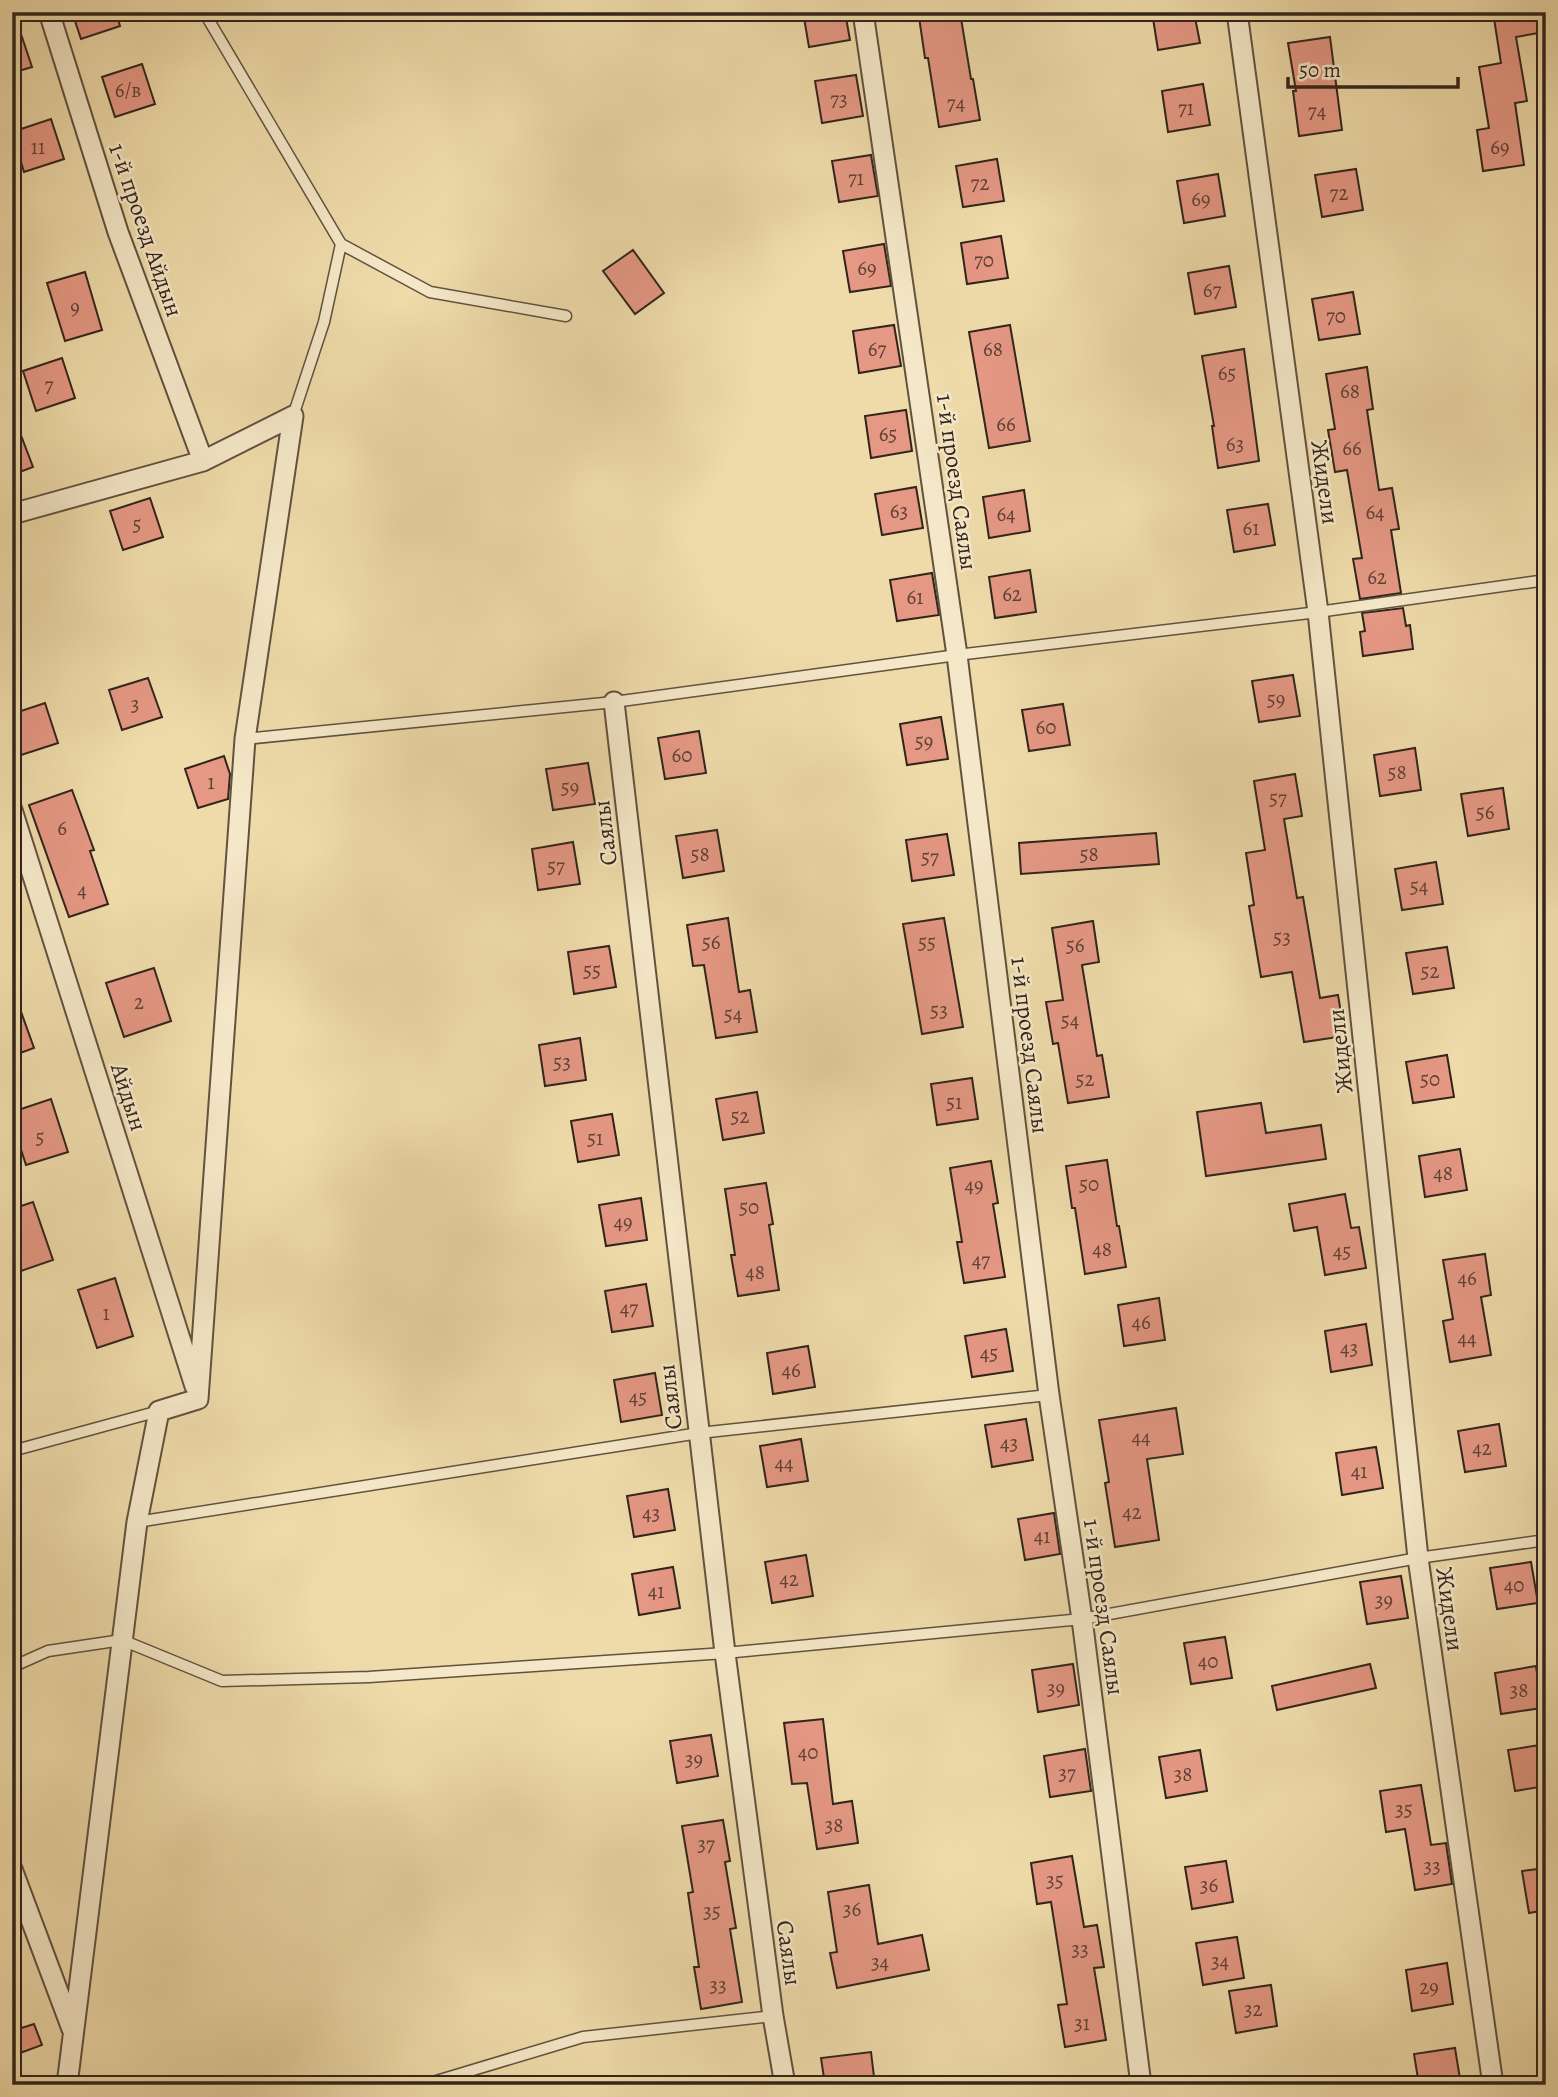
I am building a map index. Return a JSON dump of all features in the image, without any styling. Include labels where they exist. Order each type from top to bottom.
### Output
[{"type":"street","name":"1-й проезд Айдын","points":[[50,12],[118,232],[203,461]]},
{"type":"street","name":"1-й проезд Саялы","points":[[863,12],[957,655],[1049,1395],[1082,1619],[1141,2085]]},
{"type":"street","name":"Жидели","points":[[1237,12],[1318,612],[1418,1558],[1493,2085]]},
{"type":"street","points":[[12,514],[203,461],[293,416]]},
{"type":"street","points":[[67,2085],[137,1522],[159,1411],[198,1399],[245,738],[293,416]]},
{"type":"street","name":"Саялы","points":[[614,702],[725,1653],[773,2016],[785,2085]]},
{"type":"street","name":"Айдын","points":[[12,810],[198,1399]]},
{"type":"street","points":[[12,1869],[74,2034]]},
{"type":"lane","points":[[204,12],[341,244],[430,292],[566,316]]},
{"type":"lane","points":[[293,416],[324,322],[341,244]]},
{"type":"lane","points":[[245,738],[614,702],[957,655],[1318,612],[1546,580]]},
{"type":"lane","points":[[137,1522],[699,1433],[1049,1395]]},
{"type":"lane","points":[[12,1451],[159,1411]]},
{"type":"lane","points":[[12,1667],[48,1651],[122,1640],[222,1681],[369,1677],[725,1653],[1082,1619],[1418,1558],[1546,1540]]},
{"type":"lane","points":[[423,2085],[583,2038],[773,2016]]},
{"type":"building","points":[[72,12],[116,12],[120,26],[81,39]]},
{"type":"building","points":[[803,12],[845,12],[850,40],[809,47]]},
{"type":"building","points":[[960,12],[980,120],[939,127],[919,17]]},
{"type":"building","points":[[1152,12],[1194,12],[1200,43],[1158,50]]},
{"type":"building","points":[[1493,12],[1535,12],[1539,33],[1516,37],[1527,101],[1515,103],[1524,165],[1483,171],[1477,130],[1489,128],[1479,67],[1501,63]]},
{"type":"building","points":[[16,19],[32,67],[12,73],[12,20]]},
{"type":"building","points":[[1330,37],[1342,130],[1299,136],[1293,91],[1296,91],[1288,43]]},
{"type":"building","points":[[142,64],[155,104],[115,117],[102,77]]},
{"type":"building","points":[[856,75],[863,116],[822,123],[815,81]]},
{"type":"building","points":[[1203,84],[1210,125],[1168,132],[1162,91]]},
{"type":"building","points":[[51,119],[64,159],[24,172],[12,132]]},
{"type":"building","points":[[871,155],[878,196],[839,202],[832,161]]},
{"type":"building","points":[[997,159],[1004,201],[963,207],[956,166]]},
{"type":"building","points":[[1356,169],[1363,210],[1322,217],[1315,175]]},
{"type":"building","points":[[1218,174],[1225,216],[1184,223],[1177,181]]},
{"type":"building","points":[[1001,236],[1008,278],[967,284],[961,243]]},
{"type":"building","points":[[884,244],[891,286],[850,292],[843,251]]},
{"type":"building","points":[[633,250],[664,293],[635,314],[603,271]]},
{"type":"building","points":[[1229,266],[1236,307],[1195,314],[1188,273]]},
{"type":"building","points":[[85,272],[102,330],[65,341],[47,283]]},
{"type":"building","points":[[1353,292],[1360,334],[1319,340],[1312,299]]},
{"type":"building","points":[[894,325],[901,366],[859,373],[853,331]]},
{"type":"building","points":[[1010,325],[1030,441],[989,448],[969,332]]},
{"type":"building","points":[[1244,349],[1259,461],[1218,468],[1202,356]]},
{"type":"building","points":[[62,358],[75,398],[36,411],[23,371]]},
{"type":"building","points":[[1367,367],[1373,409],[1367,410],[1379,490],[1392,488],[1399,529],[1391,530],[1401,593],[1360,599],[1353,559],[1362,558],[1347,470],[1335,472],[1328,430],[1335,429],[1326,374]]},
{"type":"building","points":[[906,410],[912,451],[871,458],[865,416]]},
{"type":"building","points":[[12,417],[33,467],[12,475]]},
{"type":"building","points":[[916,487],[923,528],[882,535],[875,494]]},
{"type":"building","points":[[1024,490],[1030,531],[989,538],[983,497]]},
{"type":"building","points":[[150,498],[163,537],[123,550],[110,511]]},
{"type":"building","points":[[1268,504],[1275,545],[1234,552],[1227,510]]},
{"type":"building","points":[[1030,570],[1036,612],[995,618],[989,577]]},
{"type":"building","points":[[932,573],[939,615],[897,621],[890,580]]},
{"type":"building","points":[[1403,608],[1406,626],[1410,625],[1413,649],[1363,656],[1360,632],[1365,631],[1362,613]]},
{"type":"building","points":[[1293,675],[1300,716],[1259,722],[1252,681]]},
{"type":"building","points":[[148,678],[162,717],[122,730],[109,690]]},
{"type":"building","points":[[45,703],[58,743],[18,756],[12,738],[12,714]]},
{"type":"building","points":[[1063,704],[1070,745],[1029,751],[1022,710]]},
{"type":"building","points":[[941,717],[948,759],[907,765],[900,724]]},
{"type":"building","points":[[699,731],[706,773],[665,779],[658,738]]},
{"type":"building","points":[[1415,748],[1421,790],[1380,796],[1374,755]]},
{"type":"building","points":[[224,756],[230,774],[228,799],[198,808],[185,769]]},
{"type":"building","points":[[588,763],[595,804],[553,810],[546,769]]},
{"type":"building","points":[[1295,774],[1302,816],[1284,819],[1297,898],[1303,897],[1320,998],[1338,995],[1345,1036],[1304,1042],[1292,972],[1261,977],[1249,906],[1254,905],[1246,853],[1265,850],[1254,781]]},
{"type":"building","points":[[1503,788],[1509,829],[1468,836],[1461,794]]},
{"type":"building","points":[[72,790],[94,850],[90,851],[108,904],[69,917],[29,805]]},
{"type":"building","points":[[717,830],[724,871],[683,878],[676,836]]},
{"type":"building","points":[[1156,833],[1159,864],[1021,874],[1019,843]]},
{"type":"building","points":[[947,834],[954,875],[912,881],[906,840]]},
{"type":"building","points":[[573,842],[580,884],[538,890],[532,849]]},
{"type":"building","points":[[1436,862],[1443,904],[1402,910],[1395,869]]},
{"type":"building","points":[[728,918],[739,992],[750,990],[757,1032],[716,1038],[704,965],[693,966],[687,925]]},
{"type":"building","points":[[944,918],[963,1027],[922,1034],[903,924]]},
{"type":"building","points":[[1093,921],[1099,962],[1082,965],[1097,1056],[1102,1055],[1109,1097],[1068,1103],[1058,1043],[1053,1044],[1046,1002],[1063,1000],[1052,928]]},
{"type":"building","points":[[609,946],[616,987],[574,994],[568,952]]},
{"type":"building","points":[[1447,947],[1454,988],[1413,994],[1406,953]]},
{"type":"building","points":[[154,968],[171,1021],[124,1037],[106,983]]},
{"type":"building","points":[[12,995],[15,995],[34,1048],[12,1056]]},
{"type":"building","points":[[580,1038],[586,1080],[545,1086],[539,1045]]},
{"type":"building","points":[[1447,1055],[1454,1097],[1413,1103],[1406,1062]]},
{"type":"building","points":[[972,1078],[978,1119],[937,1125],[931,1084]]},
{"type":"building","points":[[757,1092],[764,1133],[723,1140],[716,1099]]},
{"type":"building","points":[[51,1099],[68,1152],[26,1165],[12,1122],[12,1112]]},
{"type":"building","points":[[1261,1103],[1266,1133],[1321,1125],[1326,1159],[1206,1176],[1197,1112]]},
{"type":"building","points":[[612,1114],[619,1155],[578,1162],[571,1121]]},
{"type":"building","points":[[1460,1149],[1467,1190],[1425,1197],[1419,1156]]},
{"type":"building","points":[[1107,1160],[1126,1267],[1085,1274],[1066,1166]]},
{"type":"building","points":[[991,1161],[998,1203],[993,1204],[1005,1277],[964,1283],[957,1242],[962,1242],[950,1168]]},
{"type":"building","points":[[766,1183],[779,1290],[738,1296],[725,1189]]},
{"type":"building","points":[[1345,1194],[1351,1228],[1359,1227],[1366,1268],[1325,1275],[1317,1227],[1294,1231],[1289,1204]]},
{"type":"building","points":[[641,1198],[647,1240],[606,1246],[599,1205]]},
{"type":"building","points":[[33,1202],[53,1260],[12,1274],[12,1209]]},
{"type":"building","points":[[1485,1254],[1491,1295],[1481,1297],[1491,1355],[1450,1362],[1443,1321],[1453,1319],[1443,1260]]},
{"type":"building","points":[[115,1278],[133,1336],[97,1348],[78,1290]]},
{"type":"building","points":[[646,1284],[653,1326],[612,1332],[605,1291]]},
{"type":"building","points":[[1159,1298],[1165,1340],[1124,1346],[1118,1305]]},
{"type":"building","points":[[1366,1324],[1372,1365],[1331,1372],[1325,1331]]},
{"type":"building","points":[[1006,1329],[1013,1371],[972,1377],[965,1336]]},
{"type":"building","points":[[808,1346],[815,1387],[773,1394],[767,1353]]},
{"type":"building","points":[[655,1373],[662,1415],[621,1422],[614,1380]]},
{"type":"building","points":[[1176,1408],[1183,1454],[1147,1459],[1159,1540],[1115,1547],[1105,1483],[1109,1482],[1099,1420]]},
{"type":"building","points":[[1026,1419],[1033,1460],[992,1467],[985,1425]]},
{"type":"building","points":[[1499,1424],[1506,1466],[1465,1472],[1458,1431]]},
{"type":"building","points":[[801,1439],[808,1481],[767,1487],[760,1446]]},
{"type":"building","points":[[1376,1447],[1383,1488],[1342,1495],[1336,1453]]},
{"type":"building","points":[[668,1489],[675,1530],[634,1537],[627,1496]]},
{"type":"building","points":[[1054,1513],[1060,1554],[1025,1560],[1018,1519]]},
{"type":"building","points":[[806,1555],[813,1596],[772,1603],[765,1562]]},
{"type":"building","points":[[1531,1562],[1538,1603],[1497,1609],[1490,1568]]},
{"type":"building","points":[[673,1567],[680,1608],[639,1615],[632,1574]]},
{"type":"building","points":[[1401,1576],[1408,1618],[1367,1624],[1360,1582]]},
{"type":"building","points":[[1225,1637],[1232,1678],[1191,1684],[1184,1643]]},
{"type":"building","points":[[1073,1664],[1079,1705],[1038,1712],[1032,1670]]},
{"type":"building","points":[[1370,1664],[1376,1688],[1277,1710],[1272,1686]]},
{"type":"building","points":[[1536,1666],[1542,1708],[1501,1714],[1495,1673]]},
{"type":"building","points":[[823,1719],[833,1804],[852,1801],[858,1843],[817,1849],[807,1783],[792,1784],[784,1723]]},
{"type":"building","points":[[711,1735],[718,1776],[677,1783],[670,1741]]},
{"type":"building","points":[[1546,1744],[1546,1786],[1515,1791],[1508,1750]]},
{"type":"building","points":[[1085,1749],[1091,1791],[1050,1797],[1044,1756]]},
{"type":"building","points":[[1200,1750],[1207,1791],[1166,1798],[1159,1757]]},
{"type":"building","points":[[1421,1785],[1431,1845],[1446,1843],[1452,1884],[1415,1890],[1405,1829],[1386,1832],[1380,1791]]},
{"type":"building","points":[[723,1820],[730,1861],[725,1862],[736,1928],[730,1929],[742,2002],[701,2009],[694,1967],[699,1967],[688,1893],[693,1892],[682,1826]]},
{"type":"building","points":[[1072,1856],[1084,1927],[1097,1925],[1104,1967],[1094,1968],[1106,2040],[1065,2047],[1058,2005],[1067,2004],[1051,1902],[1037,1904],[1031,1863]]},
{"type":"building","points":[[1226,1861],[1233,1902],[1192,1909],[1185,1867]]},
{"type":"building","points":[[1546,1868],[1546,1910],[1529,1913],[1522,1871]]},
{"type":"building","points":[[869,1885],[878,1944],[922,1935],[929,1970],[837,1988],[830,1953],[837,1952],[828,1892]]},
{"type":"building","points":[[1237,1937],[1244,1978],[1203,1985],[1196,1943]]},
{"type":"building","points":[[1447,1963],[1453,2004],[1412,2011],[1406,1970]]},
{"type":"building","points":[[1271,1985],[1277,2026],[1236,2033],[1229,1991]]},
{"type":"building","points":[[34,2024],[42,2045],[12,2056],[12,2031]]},
{"type":"building","points":[[1455,2048],[1461,2085],[1419,2085],[1414,2054]]},
{"type":"building","points":[[871,2052],[875,2085],[825,2085],[821,2058]]}]
